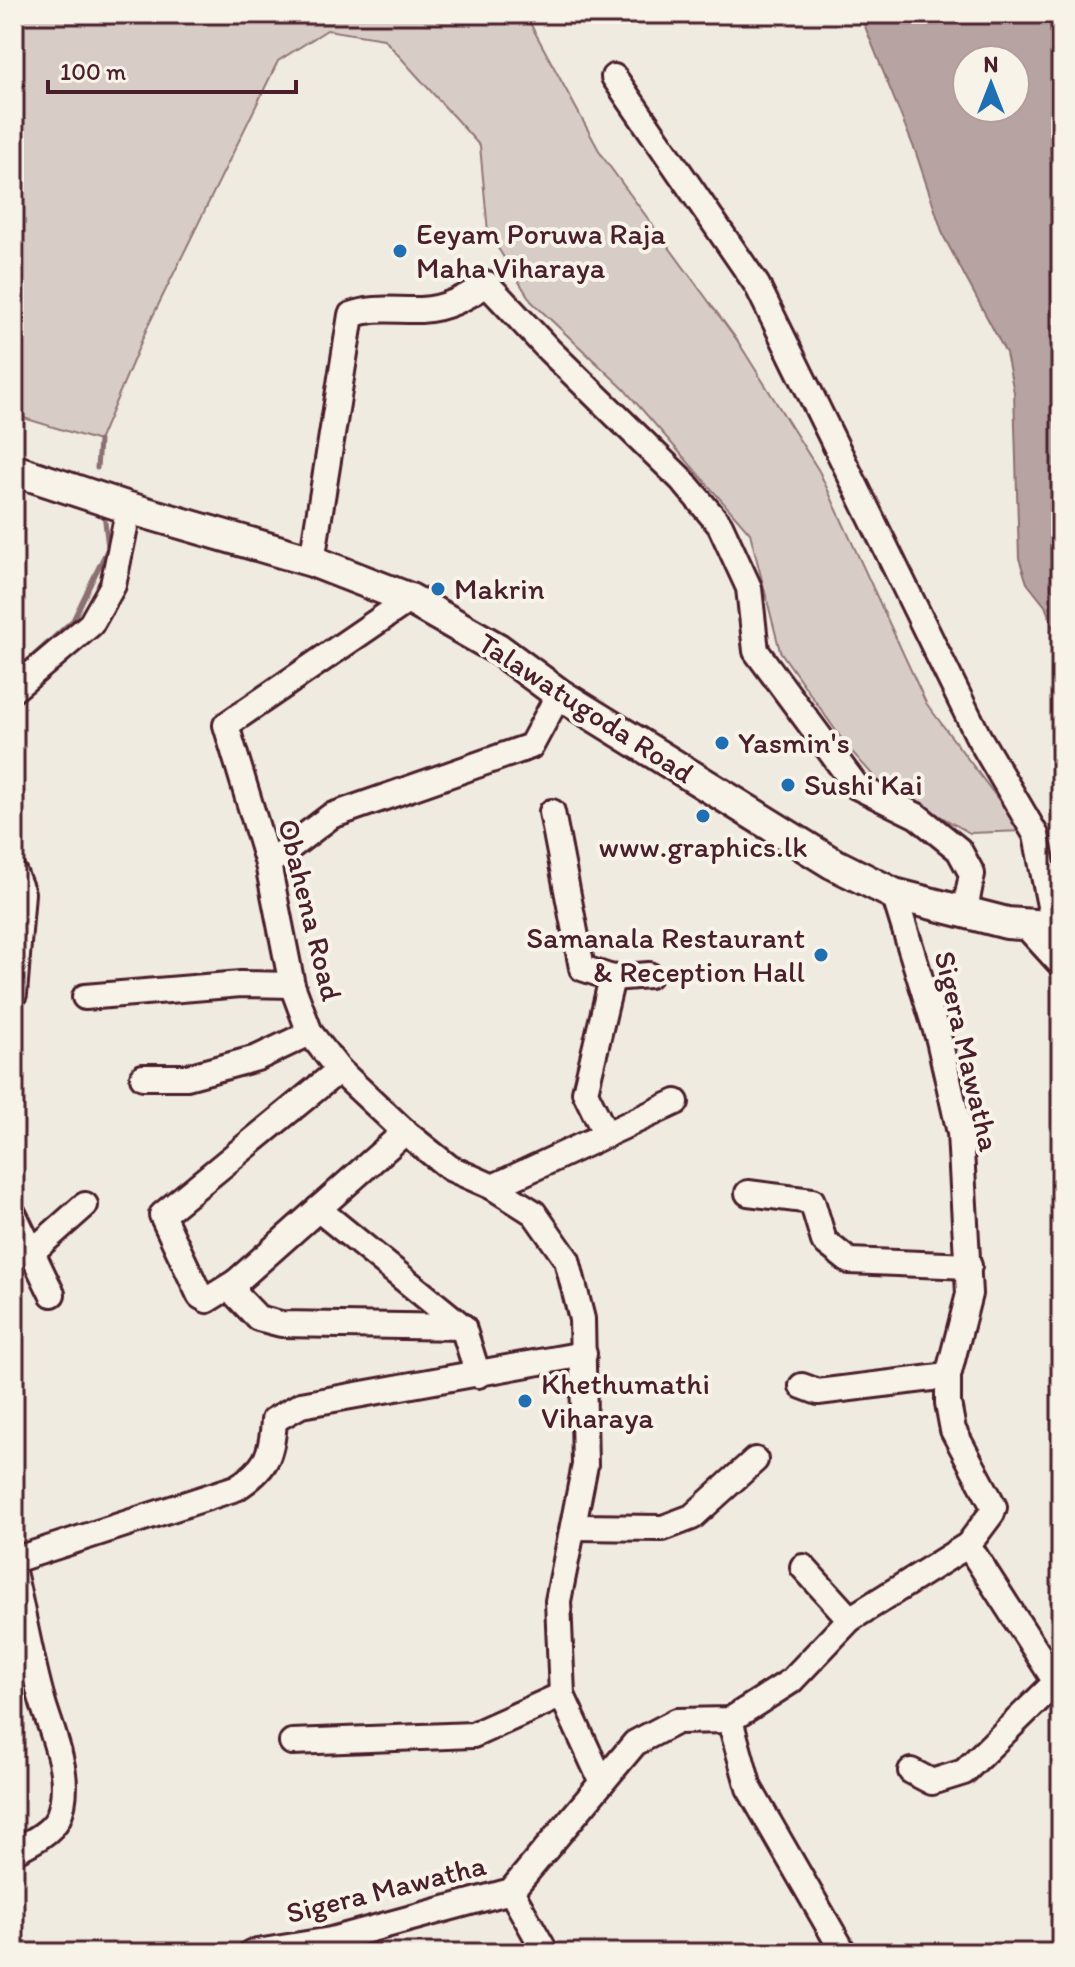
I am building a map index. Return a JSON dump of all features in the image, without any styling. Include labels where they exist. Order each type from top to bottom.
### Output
[{"type":"main road","name":"Talawatugoda Road","points":[[14,470],[129,508],[312,561],[410,599],[498,649],[559,694],[832,863],[894,894],[1007,923],[1050,916]]},
{"type":"main road","points":[[1050,916],[1061,960]]},
{"type":"street","points":[[614,77],[757,285],[971,723],[1036,835],[1050,916]]},
{"type":"street","points":[[312,561],[351,315],[369,308],[424,310],[463,300],[487,284],[549,350],[682,480],[720,525],[749,588],[756,651],[856,786],[917,816],[959,850],[972,874],[965,910]]},
{"type":"street","points":[[14,689],[91,624],[113,585],[129,508]]},
{"type":"street","name":"Obahena Road","points":[[410,599],[226,725],[268,864],[292,985],[310,1033],[339,1070],[405,1132],[450,1168],[493,1187],[534,1213],[567,1260],[582,1319],[585,1465],[558,1601],[562,1695],[601,1780]]},
{"type":"street","points":[[268,864],[331,816],[531,746],[559,694]]},
{"type":"street","points":[[552,812],[582,968],[612,978],[649,975]]},
{"type":"street","points":[[14,873],[22,893],[14,994]]},
{"type":"street","name":"Sigera Mawatha","points":[[254,1953],[332,1946],[511,1891],[635,1743],[677,1721],[730,1720],[791,1681],[850,1619],[968,1545],[994,1507],[953,1430],[948,1376],[969,1294],[960,1133],[939,1040],[894,894]]},
{"type":"street","points":[[606,1135],[585,1092],[612,978]]},
{"type":"street","points":[[85,997],[241,984],[292,985]]},
{"type":"street","points":[[143,1077],[187,1077],[257,1058],[310,1033]]},
{"type":"street","points":[[339,1070],[162,1215],[200,1296],[207,1300],[236,1282],[405,1132]]},
{"type":"street","points":[[493,1187],[676,1102]]},
{"type":"street","points":[[748,1193],[812,1201],[824,1241],[849,1261],[969,1266]]},
{"type":"street","points":[[32,1252],[85,1205]]},
{"type":"street","points":[[318,1209],[463,1327],[478,1375]]},
{"type":"street","points":[[14,1215],[52,1294]]},
{"type":"street","points":[[236,1282],[236,1295],[258,1318],[281,1324],[463,1327]]},
{"type":"street","points":[[14,1560],[236,1488],[261,1472],[273,1444],[274,1420],[301,1405],[584,1354]]},
{"type":"street","points":[[802,1386],[818,1392],[948,1376]]},
{"type":"street","points":[[573,1527],[663,1528],[692,1517],[755,1460]]},
{"type":"street","points":[[911,1771],[932,1782],[964,1772],[1058,1682],[968,1545]]},
{"type":"street","points":[[803,1567],[850,1619]]},
{"type":"street","points":[[14,1576],[43,1703],[59,1746],[64,1788],[57,1820],[38,1838],[14,1851]]},
{"type":"street","points":[[292,1742],[473,1735],[562,1695]]},
{"type":"street","points":[[730,1720],[749,1788],[844,1953]]},
{"type":"street","points":[[511,1891],[546,1953]]},
{"type":"shaded area","points":[[14,14],[525,14],[602,156],[737,340],[819,471],[926,703],[1022,831],[970,833],[878,781],[846,745],[780,651],[750,533],[624,389],[531,301],[488,232],[480,146],[384,39],[327,30],[278,61],[147,328],[99,441],[14,415]]},
{"type":"shaded area","points":[[860,14],[1061,14],[1061,647],[1045,606],[1027,583],[1019,558],[1014,392],[1006,353],[944,237],[916,153]]},
{"type":"waterway","points":[[97,468],[99,441]]},
{"type":"waterway","points":[[14,673],[73,620],[108,548],[104,513]]},
{"type":"place","name":"Eeyam Poruwa Raja Maha Viharaya","points":[[400,251]]},
{"type":"place","name":"Makrin","points":[[438,589]]},
{"type":"place","name":"Yasmin's","points":[[722,743]]},
{"type":"place","name":"Sushi Kai","points":[[788,785]]},
{"type":"place","name":"www.graphics.lk","points":[[703,816]]},
{"type":"place","name":"Samanala Restaurant & Reception Hall","points":[[821,955]]},
{"type":"place","name":"Khethumathi Viharaya","points":[[525,1401]]}]
